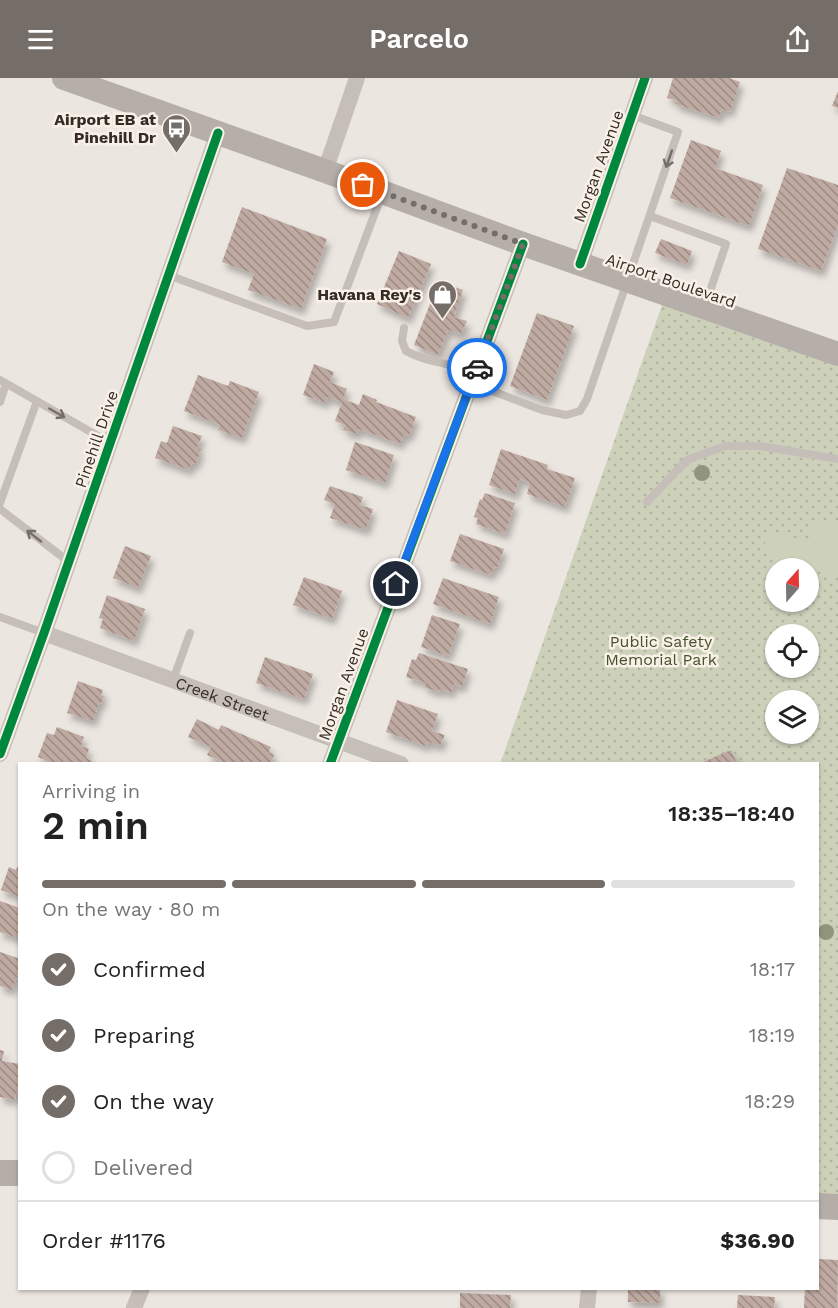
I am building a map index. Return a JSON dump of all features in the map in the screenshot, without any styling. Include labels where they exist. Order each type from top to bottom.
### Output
[{"type":"main road","name":"Airport Boulevard","points":[[64,78],[579,264],[838,354]]},
{"type":"main road","points":[[0,1173],[18,1173]]},
{"type":"main road","points":[[819,1206],[838,1207]]},
{"type":"street","points":[[325,171],[357,78]]},
{"type":"street","name":"Morgan Avenue","points":[[579,264],[645,78]]},
{"type":"street","name":"Pinehill Drive","points":[[0,754],[218,133]]},
{"type":"street","name":"Morgan Avenue","points":[[331,762],[523,244]]},
{"type":"street","name":"Creek Street","points":[[44,633],[396,762]]},
{"type":"street","points":[[134,1308],[141,1290]]},
{"type":"street","points":[[587,1308],[589,1290]]},
{"type":"lane","points":[[404,328],[402,341],[406,351],[413,355],[434,362],[460,366],[473,378],[542,410],[566,415],[579,411],[587,399],[678,132],[632,115]]},
{"type":"lane","points":[[168,275],[307,326],[334,322],[382,193]]},
{"type":"lane","points":[[650,216],[726,244],[705,308]]},
{"type":"lane","points":[[0,402],[3,382],[110,443]]},
{"type":"lane","points":[[0,503],[37,401]]},
{"type":"lane","points":[[647,502],[687,460],[725,446],[760,446],[838,459]]},
{"type":"lane","points":[[0,509],[69,562]]},
{"type":"lane","points":[[0,617],[44,633]]},
{"type":"lane","points":[[173,680],[190,633]]},
{"type":"green space","name":"Public Safety Memorial Park","points":[[666,294],[838,354],[838,1207],[819,1206],[819,762],[501,762]]},
{"type":"green space","points":[[816,519],[826,522],[838,521],[837,577],[819,571],[819,558],[782,558],[762,551],[770,530],[808,543]]},
{"type":"building","points":[[673,78],[729,78],[740,82],[730,112],[722,109],[719,118],[675,104],[676,100],[667,98]]},
{"type":"building","points":[[838,91],[838,108],[832,106]]},
{"type":"building","points":[[691,140],[721,151],[715,168],[763,185],[749,226],[670,198]]},
{"type":"building","points":[[787,168],[838,185],[838,225],[821,271],[758,249]]},
{"type":"building","points":[[242,207],[327,239],[301,309],[248,290],[254,274],[222,262]]},
{"type":"building","points":[[661,239],[692,251],[687,265],[655,253]]},
{"type":"building","points":[[399,251],[431,264],[408,318],[377,304]]},
{"type":"building","name":"Havana Rey's","points":[[439,281],[463,290],[454,317],[467,321],[461,334],[448,330],[438,355],[414,345]]},
{"type":"building","points":[[537,313],[574,326],[547,400],[510,386]]},
{"type":"building","points":[[314,364],[334,372],[330,382],[347,389],[343,399],[359,405],[363,394],[377,400],[376,402],[416,417],[409,436],[404,435],[400,444],[359,429],[357,434],[343,430],[345,425],[335,421],[342,402],[327,397],[325,403],[303,395]]},
{"type":"building","points":[[198,375],[228,386],[230,381],[259,392],[242,438],[218,430],[220,425],[184,411]]},
{"type":"building","points":[[173,426],[202,436],[197,448],[201,449],[196,464],[192,463],[189,470],[155,458],[161,441],[167,443]]},
{"type":"building","points":[[355,442],[394,455],[385,483],[346,470]]},
{"type":"building","points":[[501,449],[548,465],[547,469],[575,478],[565,507],[527,494],[530,483],[520,479],[515,494],[489,485]]},
{"type":"building","points":[[330,486],[363,497],[360,505],[373,509],[366,530],[330,518],[335,504],[324,500]]},
{"type":"building","points":[[485,493],[515,503],[505,534],[476,524],[478,518],[474,517],[480,499],[482,500]]},
{"type":"building","points":[[460,534],[504,549],[497,568],[494,567],[491,575],[450,561]]},
{"type":"building","points":[[125,546],[151,556],[138,588],[113,578]]},
{"type":"building","points":[[304,577],[342,591],[332,619],[293,605]]},
{"type":"building","points":[[443,578],[499,597],[490,624],[433,604]]},
{"type":"building","points":[[107,595],[145,609],[134,641],[100,628],[103,619],[99,618]]},
{"type":"building","points":[[432,615],[460,624],[448,656],[421,647]]},
{"type":"building","points":[[419,653],[468,669],[462,687],[454,684],[451,693],[440,689],[439,692],[424,687],[426,683],[406,677],[412,659],[416,660]]},
{"type":"building","points":[[265,657],[313,674],[304,699],[256,683]]},
{"type":"building","points":[[78,681],[103,690],[101,695],[104,696],[93,721],[67,713]]},
{"type":"building","points":[[397,700],[438,714],[432,731],[445,735],[440,746],[428,742],[426,746],[386,732]]},
{"type":"building","points":[[197,719],[219,730],[221,725],[271,747],[269,752],[274,755],[271,762],[221,762],[207,755],[211,747],[188,737]]},
{"type":"building","points":[[57,727],[84,737],[81,746],[89,749],[86,758],[91,760],[90,762],[50,762],[38,757],[47,733],[54,735]]},
{"type":"building","points":[[731,750],[737,762],[702,762]]},
{"type":"building","points":[[18,866],[18,896],[1,890],[9,867],[16,870]]},
{"type":"building","points":[[0,901],[18,907],[18,938],[0,932]]},
{"type":"building","points":[[0,952],[18,958],[18,974],[12,990],[0,986]]},
{"type":"building","points":[[0,1050],[4,1051],[2,1061],[18,1064],[18,1093],[16,1093],[15,1100],[0,1097]]},
{"type":"building","points":[[819,1259],[838,1260],[837,1308],[804,1308],[805,1290],[819,1290]]},
{"type":"building","points":[[628,1290],[660,1290],[660,1303],[628,1302]]},
{"type":"building","points":[[460,1293],[511,1295],[510,1308],[460,1308]]},
{"type":"building","points":[[738,1295],[775,1297],[774,1308],[737,1308]]},
{"type":"cycle path","points":[[580,264],[645,78]]},
{"type":"cycle path","points":[[0,754],[218,133]]},
{"type":"cycle path","points":[[331,762],[523,244]]},
{"type":"way so far","points":[[363,185],[523,244],[477,368]]},
{"type":"place","name":"Airport EB at Pinehill Dr","points":[[177,154]]},
{"type":"place","name":"Havana Rey's","points":[[442,320]]},
{"type":"route","points":[[396,584],[477,368]]}]
